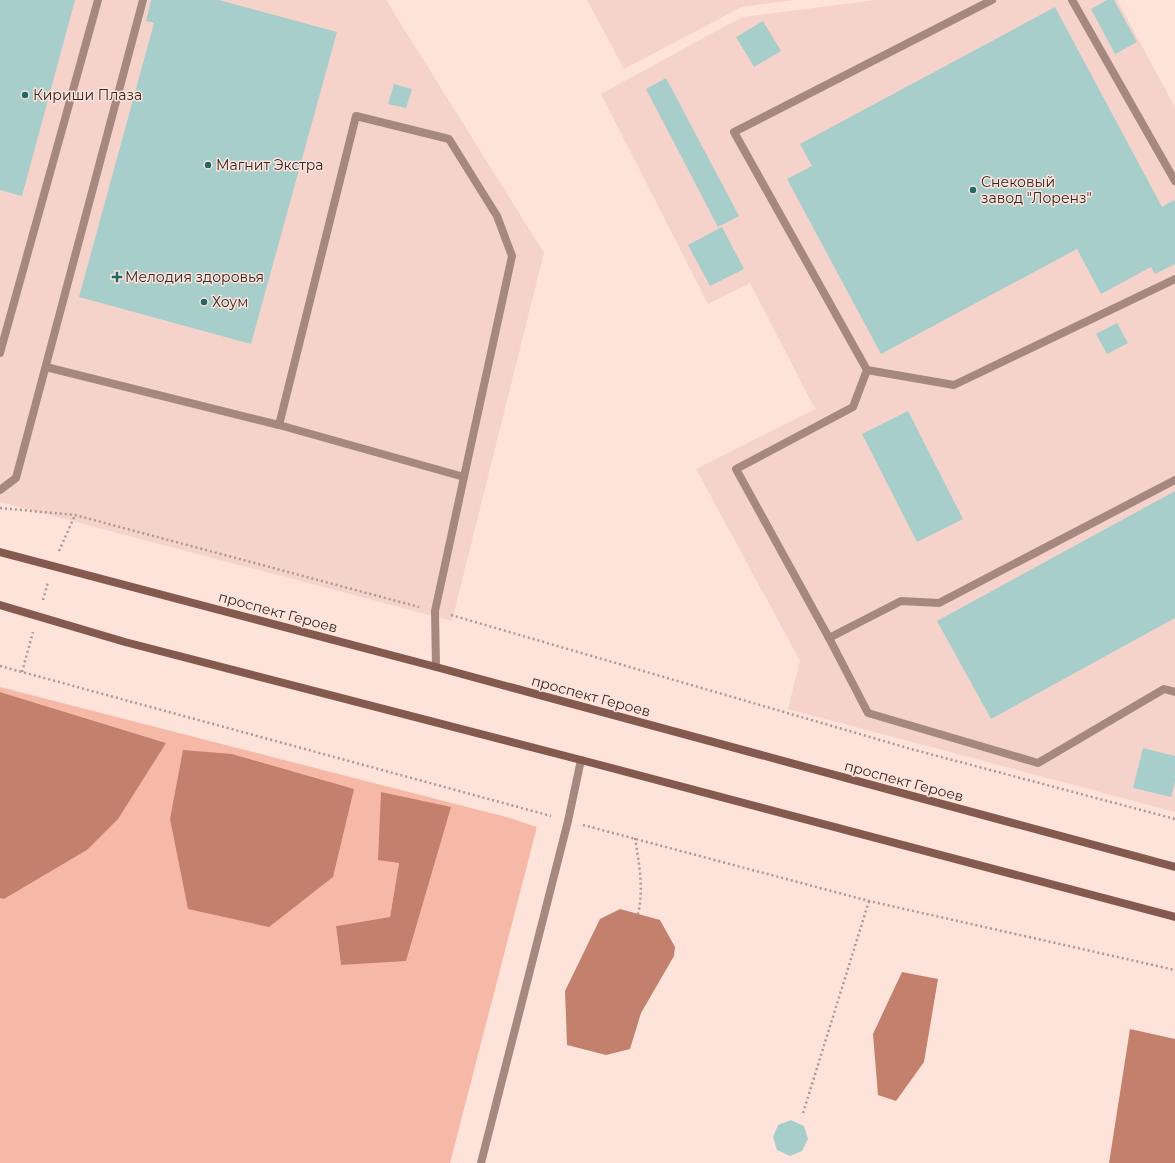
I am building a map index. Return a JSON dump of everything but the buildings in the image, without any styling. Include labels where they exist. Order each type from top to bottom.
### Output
[{"type":"main road","name":"проспект Героев","points":[[0,552],[1175,867]]},
{"type":"main road","points":[[0,605],[125,642],[1175,917]]},
{"type":"lane","points":[[0,353],[98,0]]},
{"type":"lane","points":[[0,490],[16,478],[143,0]]},
{"type":"lane","points":[[992,0],[734,132],[867,370],[854,407],[736,469],[830,638],[868,713],[1038,763],[1164,689],[1175,692]]},
{"type":"lane","points":[[1072,0],[1175,181]]},
{"type":"lane","points":[[279,425],[356,116],[449,139],[497,216],[512,256],[435,611],[436,668]]},
{"type":"lane","points":[[867,370],[954,385],[1175,278]]},
{"type":"lane","points":[[46,367],[279,425],[464,477]]},
{"type":"lane","points":[[830,638],[901,601],[939,603],[1175,480]]},
{"type":"lane","points":[[481,1163],[568,821],[580,760]]},
{"type":"path","points":[[0,508],[75,515],[435,611],[911,749],[1175,819]]},
{"type":"path","points":[[22,672],[53,565],[75,515]]},
{"type":"path","points":[[635,838],[641,886],[641,902],[638,914]]},
{"type":"path","points":[[803,1113],[869,901]]},
{"type":"shaded area","points":[[0,0],[386,0],[544,253],[452,621],[0,502]]},
{"type":"shaded area","points":[[587,0],[794,0],[742,7],[624,69]]},
{"type":"shaded area","points":[[876,0],[1117,0],[1175,107],[1175,812],[788,709],[800,661],[696,469],[815,409],[750,283],[708,304],[601,94],[742,17]]},
{"type":"shaded area","points":[[0,687],[510,818],[537,827],[450,1163],[0,1163],[0,898],[4,899],[87,850],[166,743],[0,692]],"holes":[[[399,863],[406,960],[341,965],[336,926],[390,917]]]},
{"type":"shaded area","points":[[0,692],[166,743],[118,819],[87,850],[4,899],[0,898]]},
{"type":"shaded area","points":[[183,750],[232,754],[354,789],[333,877],[269,927],[188,909],[170,819]]},
{"type":"shaded area","points":[[381,792],[451,807],[406,961],[341,965],[336,926],[390,917],[399,863],[378,860]]},
{"type":"shaded area","points":[[620,909],[660,920],[675,947],[674,956],[641,1013],[630,1049],[606,1055],[567,1045],[565,991],[600,919]]},
{"type":"shaded area","points":[[902,972],[938,979],[924,1062],[896,1101],[878,1095],[873,1034]]},
{"type":"shaded area","points":[[1130,1029],[1175,1039],[1175,1163],[1109,1163]]},
{"type":"place","name":"Кириши Плаза","points":[[25,95]]},
{"type":"place","name":"Магнит Экстра","points":[[208,165]]},
{"type":"place","name":"Снековый завод \"Лоренз\"","points":[[973,190]]},
{"type":"place","name":"Мелодия здоровья","points":[[117,277]]},
{"type":"place","name":"Хоум","points":[[204,302]]}]
